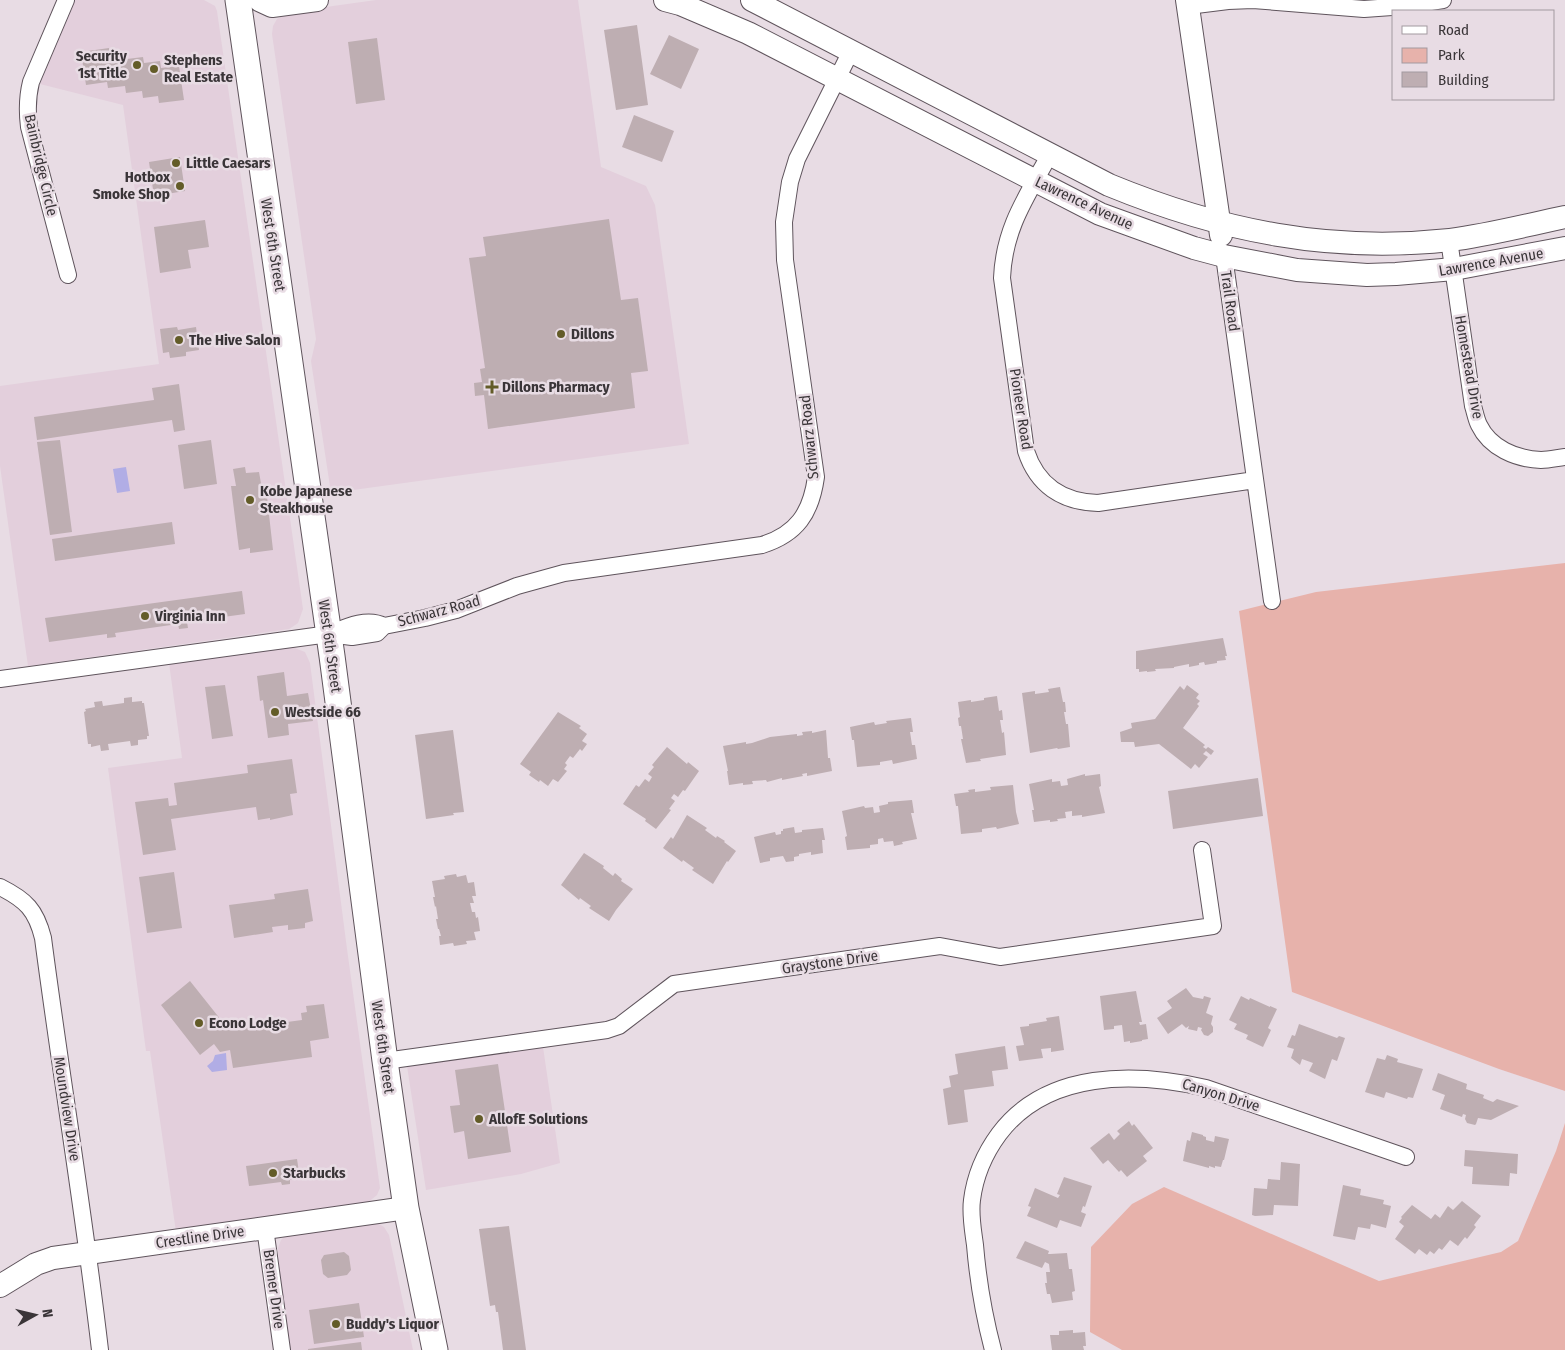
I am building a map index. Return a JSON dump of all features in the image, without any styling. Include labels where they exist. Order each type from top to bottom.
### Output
[{"type":"main road","name":"West 6th Street","points":[[238,0],[328,634],[406,1208],[435,1350]]},
{"type":"street","name":"Bainbridge Circle","points":[[66,0],[27,96],[27,110],[29,127],[68,275]]},
{"type":"street","points":[[259,0],[272,6],[317,0]]},
{"type":"street","name":"Lawrence Avenue","points":[[665,0],[729,24],[1100,214],[1194,248],[1224,256],[1297,270],[1396,274],[1454,269],[1565,248]]},
{"type":"street","name":"Lawrence Avenue","points":[[752,0],[1126,192],[1219,224],[1275,235],[1318,240],[1358,243],[1400,243],[1449,240],[1484,235],[1565,217]]},
{"type":"street","points":[[1187,3],[1254,0],[1364,9],[1387,4],[1443,0]]},
{"type":"street","name":"Trail Road","points":[[1187,3],[1272,601]]},
{"type":"street","name":"Schwarz Road","points":[[0,679],[328,634],[353,624],[375,621],[384,626],[456,610],[517,586],[564,573],[762,545],[778,540],[790,532],[800,522],[807,510],[814,493],[816,477],[785,260],[784,222],[786,202],[797,159],[851,51]]},
{"type":"street","name":"Pioneer Road","points":[[1050,154],[1022,204],[1007,239],[1003,256],[1002,278],[1026,451],[1031,465],[1040,479],[1064,496],[1083,502],[1098,503],[1256,480]]},
{"type":"street","points":[[1161,237],[1219,224]]},
{"type":"street","name":"Homestead Drive","points":[[1449,240],[1473,406],[1478,424],[1495,445],[1507,452],[1521,457],[1542,460],[1565,457]]},
{"type":"street","name":"Graystone Drive","points":[[385,1061],[607,1030],[619,1026],[674,984],[940,946],[1000,957],[1213,926],[1202,850]]},
{"type":"street","name":"Moundview Drive","points":[[0,886],[28,904],[39,920],[43,938],[100,1350]]},
{"type":"street","name":"Canyon Drive","points":[[993,1350],[985,1319],[971,1216],[975,1185],[985,1156],[1005,1126],[1023,1109],[1057,1090],[1080,1083],[1120,1078],[1152,1079],[1183,1083],[1206,1088],[1406,1157]]},
{"type":"street","name":"Crestline Drive","points":[[0,1286],[17,1274],[53,1258],[406,1208]]},
{"type":"street","name":"Bremer Drive","points":[[265,1228],[282,1350]]},
{"type":"shaded area","points":[[75,0],[204,0],[215,6],[217,11],[303,609],[298,623],[289,629],[28,666],[0,466],[0,386],[159,364],[123,105],[40,84]]},
{"type":"shaded area","points":[[376,0],[578,0],[601,167],[646,186],[655,205],[689,444],[331,493],[311,361],[316,339],[272,34],[273,26],[277,19],[290,12]]},
{"type":"shaded area","points":[[126,467],[130,491],[117,493],[113,469]]},
{"type":"shaded area","points":[[292,647],[305,652],[310,663],[380,1188],[377,1195],[366,1204],[176,1232],[150,1051],[146,1051],[108,768],[182,758],[169,663]]},
{"type":"shaded area","points":[[543,1047],[560,1163],[521,1174],[426,1190],[407,1066]]},
{"type":"shaded area","points":[[226,1053],[227,1070],[212,1072],[207,1066],[213,1061],[215,1055]]},
{"type":"shaded area","points":[[377,1223],[384,1227],[389,1235],[413,1350],[289,1350],[280,1280],[278,1248],[281,1240],[286,1235]]},
{"type":"green space","points":[[1565,563],[1565,1091],[1499,1069],[1292,992],[1239,611],[1316,592]]},
{"type":"green space","points":[[1565,1123],[1565,1350],[1122,1350],[1090,1332],[1091,1247],[1132,1204],[1164,1187],[1379,1281],[1501,1252],[1518,1241],[1556,1151]]},
{"type":"building","points":[[637,25],[648,105],[616,110],[604,30]]},
{"type":"building","points":[[669,35],[699,49],[681,89],[650,74]]},
{"type":"building","points":[[377,38],[385,100],[356,104],[348,42]]},
{"type":"building","points":[[109,48],[110,55],[126,52],[127,59],[143,57],[144,63],[160,61],[161,68],[179,66],[184,100],[159,103],[158,96],[143,98],[142,91],[126,93],[125,86],[108,88],[107,82],[86,85],[81,52]]},
{"type":"building","points":[[634,115],[674,131],[662,162],[622,147]]},
{"type":"building","points":[[180,157],[185,191],[154,196],[149,162]]},
{"type":"building","name":"Dillons","points":[[609,219],[621,300],[638,298],[648,371],[631,373],[635,408],[488,429],[484,395],[475,396],[474,383],[482,382],[480,369],[485,368],[469,258],[486,256],[483,237]]},
{"type":"building","points":[[205,220],[209,247],[188,250],[191,268],[160,273],[154,227]]},
{"type":"building","name":"The Hive Salon","points":[[177,327],[178,330],[196,327],[199,350],[186,352],[186,356],[170,358],[169,352],[163,353],[160,329]]},
{"type":"building","points":[[179,384],[185,430],[174,432],[172,420],[37,440],[34,417],[154,400],[152,388]]},
{"type":"building","points":[[60,440],[72,532],[50,535],[37,442]]},
{"type":"building","points":[[211,440],[217,484],[184,489],[178,445]]},
{"type":"building","name":"Kobe Japanese Steakhouse","points":[[245,467],[246,473],[259,472],[262,489],[266,488],[273,550],[250,553],[250,548],[239,550],[231,486],[236,486],[233,469]]},
{"type":"building","points":[[172,522],[175,544],[55,561],[52,539]]},
{"type":"building","name":"Virginia Inn","points":[[242,591],[245,614],[187,622],[188,628],[179,629],[178,624],[115,633],[116,637],[107,638],[107,634],[49,642],[45,618]]},
{"type":"building","points":[[1223,638],[1227,656],[1225,656],[1226,660],[1205,665],[1204,662],[1189,667],[1189,664],[1147,672],[1139,672],[1139,669],[1136,669],[1136,651]]},
{"type":"building","points":[[284,672],[287,696],[308,693],[313,721],[288,724],[289,735],[268,738],[263,700],[260,701],[257,676]]},
{"type":"building","points":[[225,685],[233,736],[212,739],[205,687]]},
{"type":"building","points":[[1187,685],[1199,694],[1196,698],[1200,701],[1197,704],[1199,706],[1183,728],[1205,745],[1203,747],[1206,749],[1208,747],[1214,751],[1211,755],[1206,751],[1203,754],[1208,757],[1199,768],[1195,764],[1191,769],[1159,744],[1135,747],[1134,742],[1121,742],[1120,732],[1132,728],[1131,723],[1155,719],[1180,686],[1184,690]]},
{"type":"building","points":[[1060,687],[1063,702],[1065,702],[1066,712],[1064,712],[1066,724],[1068,724],[1070,747],[1030,753],[1022,693],[1035,691],[1035,694],[1049,692],[1048,689]]},
{"type":"building","points":[[997,696],[999,711],[1002,710],[1003,720],[1000,720],[1002,733],[1004,732],[1006,755],[966,763],[961,739],[963,739],[961,726],[959,726],[958,702],[984,700],[984,698]]},
{"type":"building","points":[[132,697],[132,702],[142,701],[144,703],[149,736],[147,736],[147,739],[138,740],[138,745],[131,746],[130,741],[108,744],[109,750],[101,751],[100,745],[91,747],[91,744],[88,744],[85,709],[95,707],[94,702],[102,701],[103,706],[124,703],[124,698]]},
{"type":"building","points":[[558,712],[581,726],[579,728],[587,734],[582,741],[587,744],[573,758],[570,756],[565,763],[567,765],[564,769],[567,771],[558,782],[553,779],[548,786],[529,775],[531,772],[520,764]]},
{"type":"building","points":[[911,718],[913,732],[910,732],[912,745],[915,745],[917,759],[893,764],[892,760],[880,762],[880,765],[857,767],[854,740],[852,740],[850,727],[874,722],[875,725],[887,723],[886,721]]},
{"type":"building","points":[[453,730],[464,812],[426,819],[415,735]]},
{"type":"building","points":[[826,730],[828,758],[830,758],[832,771],[807,776],[807,773],[802,774],[803,776],[767,782],[766,780],[752,781],[753,784],[729,785],[723,746],[746,742],[746,744],[752,743],[770,737],[803,735],[802,732],[812,731],[812,733]]},
{"type":"building","points":[[667,747],[687,764],[688,762],[699,771],[685,791],[683,790],[678,797],[674,794],[671,798],[675,801],[669,809],[671,810],[656,829],[645,821],[646,819],[623,804],[636,785],[639,787],[645,779],[649,782],[652,777],[648,774],[654,767],[652,765]]},
{"type":"building","points":[[292,759],[297,793],[290,794],[293,815],[270,820],[270,818],[258,820],[256,807],[171,819],[176,850],[143,855],[135,802],[168,798],[169,806],[177,805],[174,783],[248,773],[247,765]]},
{"type":"building","points":[[1085,774],[1085,776],[1100,774],[1101,786],[1099,787],[1105,813],[1082,817],[1082,815],[1072,816],[1072,811],[1065,812],[1066,818],[1057,819],[1058,821],[1034,822],[1032,810],[1034,810],[1029,784],[1052,779],[1052,782],[1060,781],[1061,786],[1068,785],[1067,779]]},
{"type":"building","points":[[1258,778],[1263,816],[1173,829],[1168,791]]},
{"type":"building","points":[[1013,785],[1019,824],[997,829],[996,827],[982,829],[982,832],[961,834],[958,806],[956,806],[954,794],[969,792],[968,790],[975,789],[975,792],[991,790],[990,787]]},
{"type":"building","points":[[912,800],[914,813],[911,813],[917,839],[894,846],[893,841],[884,842],[883,838],[878,839],[878,844],[870,845],[870,848],[847,850],[845,837],[847,836],[842,811],[864,806],[865,808],[873,807],[874,813],[880,812],[879,806],[888,804],[888,802]]},
{"type":"building","points":[[687,815],[707,828],[705,830],[716,838],[717,836],[725,841],[736,851],[727,861],[713,884],[692,870],[694,868],[683,860],[682,862],[663,848],[671,837],[673,839]]},
{"type":"building","points":[[794,827],[795,833],[802,832],[802,830],[823,828],[825,840],[822,840],[823,853],[799,854],[799,856],[794,857],[794,861],[786,862],[783,856],[770,858],[770,861],[760,863],[754,837],[775,832],[776,835],[781,834],[783,829]]},
{"type":"building","points":[[584,853],[604,866],[603,868],[613,876],[615,873],[622,879],[621,881],[633,889],[609,921],[589,908],[591,906],[580,898],[579,900],[561,885]]},
{"type":"building","points":[[174,872],[182,928],[147,933],[139,877]]},
{"type":"building","points":[[456,874],[457,877],[466,875],[468,883],[474,882],[476,896],[472,896],[474,903],[470,903],[472,912],[475,912],[476,918],[478,917],[480,931],[474,932],[476,940],[466,941],[467,944],[454,946],[453,943],[440,945],[439,936],[441,936],[436,919],[438,919],[433,897],[435,897],[432,881],[445,879],[444,876]]},
{"type":"building","points":[[308,889],[313,921],[305,923],[305,928],[288,930],[288,925],[272,927],[273,932],[234,938],[229,905],[275,899],[274,894]]},
{"type":"building","name":"Econo Lodge","points":[[190,981],[229,1030],[302,1020],[301,1013],[307,1012],[306,1006],[324,1004],[329,1038],[310,1041],[312,1057],[233,1068],[230,1050],[220,1052],[214,1044],[200,1055],[161,1005]]},
{"type":"building","points":[[1186,988],[1193,997],[1203,999],[1204,996],[1211,998],[1206,1013],[1213,1016],[1211,1024],[1213,1032],[1208,1036],[1204,1035],[1201,1030],[1202,1028],[1198,1027],[1197,1031],[1188,1029],[1189,1026],[1186,1028],[1182,1024],[1168,1034],[1157,1018],[1172,1008],[1167,1001]]},
{"type":"building","points":[[1136,991],[1142,1022],[1139,1022],[1140,1025],[1146,1024],[1148,1039],[1130,1043],[1130,1041],[1124,1042],[1122,1025],[1114,1026],[1114,1029],[1104,1030],[1100,996]]},
{"type":"building","points":[[1241,996],[1277,1009],[1268,1028],[1271,1030],[1263,1047],[1246,1039],[1248,1035],[1234,1029],[1237,1024],[1229,1020]]},
{"type":"building","points":[[1059,1016],[1064,1050],[1051,1052],[1051,1048],[1041,1049],[1043,1058],[1019,1061],[1016,1046],[1024,1045],[1020,1027],[1047,1021],[1046,1018]]},
{"type":"building","points":[[1299,1024],[1337,1038],[1339,1036],[1345,1038],[1337,1061],[1332,1059],[1325,1079],[1309,1071],[1313,1063],[1302,1059],[1300,1065],[1291,1058],[1294,1049],[1287,1047],[1292,1035],[1295,1036]]},
{"type":"building","points":[[1005,1046],[1008,1069],[992,1071],[994,1086],[964,1090],[968,1122],[948,1125],[943,1089],[951,1087],[949,1076],[958,1074],[955,1054]]},
{"type":"building","points":[[1387,1055],[1398,1059],[1397,1062],[1423,1069],[1413,1098],[1408,1097],[1407,1099],[1386,1092],[1384,1098],[1365,1092],[1377,1058],[1385,1060]]},
{"type":"building","name":"AllofE Solutions","points":[[498,1064],[511,1152],[468,1159],[464,1131],[454,1133],[450,1106],[460,1105],[455,1070]]},
{"type":"building","points":[[1438,1073],[1467,1084],[1466,1089],[1484,1095],[1483,1098],[1493,1102],[1497,1099],[1519,1106],[1491,1120],[1478,1118],[1475,1125],[1467,1123],[1466,1115],[1463,1114],[1462,1117],[1440,1109],[1445,1095],[1432,1090]]},
{"type":"building","points":[[1129,1121],[1132,1126],[1134,1124],[1153,1148],[1143,1156],[1147,1161],[1127,1177],[1121,1170],[1119,1172],[1108,1160],[1103,1164],[1090,1148],[1109,1133],[1114,1140],[1120,1134],[1117,1131]]},
{"type":"building","points":[[1192,1132],[1203,1135],[1206,1137],[1206,1140],[1214,1142],[1215,1136],[1229,1139],[1221,1167],[1209,1166],[1209,1168],[1183,1161],[1187,1140],[1190,1141]]},
{"type":"building","points":[[1465,1150],[1518,1154],[1517,1174],[1510,1173],[1509,1186],[1472,1184],[1473,1167],[1464,1166]]},
{"type":"building","name":"Starbucks","points":[[297,1159],[300,1179],[290,1180],[290,1184],[282,1185],[281,1182],[249,1186],[246,1166]]},
{"type":"building","points":[[1281,1162],[1300,1164],[1298,1206],[1274,1205],[1273,1215],[1252,1215],[1254,1188],[1267,1189],[1268,1179],[1280,1180]]},
{"type":"building","points":[[1064,1177],[1092,1186],[1085,1207],[1083,1206],[1081,1212],[1086,1214],[1081,1227],[1060,1220],[1057,1228],[1027,1216],[1031,1207],[1028,1206],[1035,1188],[1058,1198],[1060,1195],[1057,1194]]},
{"type":"building","points":[[1343,1185],[1361,1189],[1360,1195],[1384,1200],[1383,1204],[1391,1206],[1386,1228],[1371,1224],[1370,1229],[1358,1227],[1355,1240],[1333,1236]]},
{"type":"building","points":[[1462,1201],[1481,1216],[1467,1239],[1465,1237],[1458,1246],[1450,1240],[1442,1250],[1439,1248],[1434,1254],[1430,1251],[1427,1255],[1419,1249],[1415,1254],[1395,1239],[1404,1226],[1399,1222],[1401,1217],[1412,1205],[1431,1219],[1435,1214],[1440,1218],[1448,1206],[1453,1210]]},
{"type":"building","points":[[509,1226],[526,1350],[503,1350],[498,1312],[496,1312],[495,1305],[490,1306],[479,1229]]},
{"type":"building","points":[[1025,1241],[1049,1251],[1048,1254],[1067,1253],[1069,1269],[1072,1269],[1075,1291],[1072,1292],[1073,1300],[1052,1303],[1050,1294],[1047,1294],[1045,1283],[1047,1283],[1046,1272],[1050,1272],[1049,1264],[1045,1262],[1042,1268],[1016,1258]]},
{"type":"building","points":[[344,1252],[349,1256],[351,1270],[347,1275],[328,1278],[323,1274],[321,1260],[324,1255]]},
{"type":"building","name":"Buddy's Liquor","points":[[359,1303],[364,1337],[314,1344],[309,1310]]},
{"type":"building","points":[[1073,1330],[1073,1333],[1085,1332],[1086,1346],[1083,1346],[1084,1350],[1052,1350],[1050,1335],[1059,1335],[1059,1331]]},
{"type":"building","points":[[361,1342],[362,1350],[308,1350],[308,1349]]},
{"type":"place","name":"Security 1st Title","points":[[137,65]]},
{"type":"place","name":"Stephens Real Estate","points":[[154,69]]},
{"type":"place","name":"Little Caesars","points":[[176,163]]},
{"type":"place","name":"Hotbox Smoke Shop","points":[[180,186]]},
{"type":"place","name":"Dillons","points":[[561,334]]},
{"type":"place","name":"The Hive Salon","points":[[179,340]]},
{"type":"place","name":"Dillons Pharmacy","points":[[492,387]]},
{"type":"place","name":"Kobe Japanese Steakhouse","points":[[250,500]]},
{"type":"place","name":"Virginia Inn","points":[[145,616]]},
{"type":"place","name":"Westside 66","points":[[275,712]]},
{"type":"place","name":"Econo Lodge","points":[[199,1023]]},
{"type":"place","name":"AllofE Solutions","points":[[479,1119]]},
{"type":"place","name":"Starbucks","points":[[273,1173]]},
{"type":"place","name":"Buddy's Liquor","points":[[336,1324]]}]
